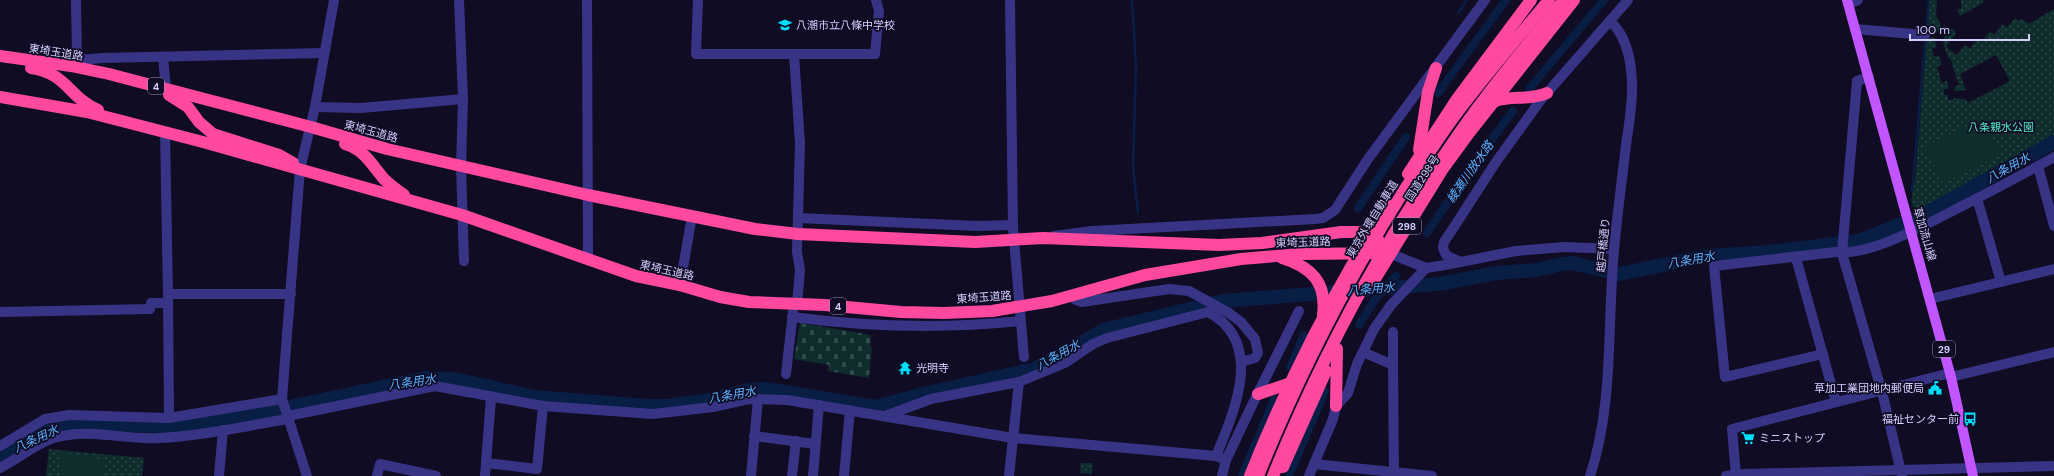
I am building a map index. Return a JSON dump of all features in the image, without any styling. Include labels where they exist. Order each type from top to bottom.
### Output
[{"type":"highway","name":"国道298号","points":[[1250,476],[1291,383],[1323,317],[1371,232],[1461,93],[1531,0]]},
{"type":"highway","name":"東京外環自動車道","points":[[1258,476],[1313,351],[1388,216],[1449,125],[1488,73],[1549,0]]},
{"type":"highway","points":[[1273,476],[1328,352],[1356,299],[1407,212],[1457,137],[1526,46],[1564,0]]},
{"type":"highway","name":"国道298号","points":[[1280,476],[1306,414],[1337,349],[1390,253],[1442,170],[1574,0]]},
{"type":"highway","name":"東埼玉道路","points":[[0,56],[74,63],[387,149],[588,195],[755,229],[798,234],[974,242],[1043,238],[1219,245],[1262,243],[1341,232],[1371,232]]},
{"type":"highway","name":"4","points":[[0,63],[35,68],[54,75],[87,105],[130,123]]},
{"type":"highway","points":[[1416,161],[1422,143],[1428,92],[1436,68]]},
{"type":"highway","name":"4","points":[[145,83],[182,102],[213,134],[279,154],[300,169]]},
{"type":"highway","points":[[1495,101],[1504,98],[1534,98],[1547,93]]},
{"type":"highway","name":"東埼玉道路","points":[[0,97],[87,112],[410,199],[533,238],[588,260],[636,276],[680,285],[720,297],[748,302],[901,312],[944,313],[1020,307],[1071,296],[1145,275],[1207,264],[1276,256],[1390,253]]},
{"type":"highway","name":"4","points":[[311,127],[321,136],[356,148],[362,152],[369,158],[391,186],[410,199]]},
{"type":"highway","points":[[1371,232],[1390,253]]},
{"type":"highway","points":[[1276,256],[1295,261],[1312,273],[1323,292],[1323,317]]},
{"type":"highway","points":[[1336,406],[1337,349]]},
{"type":"highway","points":[[1258,394],[1291,383]]},
{"type":"main road","name":"草加流山線","points":[[1848,2],[1930,299],[1950,375],[1972,472]]},
{"type":"street","points":[[76,0],[74,63],[163,57],[324,53]]},
{"type":"street","points":[[307,476],[282,401],[300,169],[311,127],[334,0]]},
{"type":"street","points":[[459,0],[463,99],[461,166],[464,261]]},
{"type":"street","points":[[587,0],[588,260]]},
{"type":"street","points":[[698,0],[696,54],[794,55],[875,54],[879,11],[876,0]]},
{"type":"street","points":[[1010,0],[1014,240],[1024,357]]},
{"type":"street","points":[[1043,238],[1092,231],[1323,218],[1335,210],[1368,160],[1485,0]]},
{"type":"street","points":[[1460,262],[1446,255],[1443,248],[1444,242],[1496,162],[1547,93],[1628,0]]},
{"type":"street","points":[[1848,2],[1858,0]]},
{"type":"street","name":"越戸橋通り","points":[[1590,476],[1600,442],[1604,413],[1612,268],[1632,99],[1632,81],[1626,46],[1619,28],[1610,21]]},
{"type":"street","points":[[1855,29],[1925,35]]},
{"type":"street","points":[[786,374],[792,317],[796,304],[800,270],[797,261],[800,136],[794,55]]},
{"type":"street","points":[[163,57],[166,89]]},
{"type":"street","points":[[1869,77],[1857,81],[1842,253],[1881,391],[1902,473]]},
{"type":"street","points":[[315,107],[360,108],[463,99]]},
{"type":"street","points":[[165,132],[169,418]]},
{"type":"street","points":[[1823,354],[1725,377],[1714,266],[1796,258],[1836,252],[1852,252],[1912,232],[2054,157]]},
{"type":"street","points":[[2038,166],[2054,226]]},
{"type":"street","points":[[1977,198],[2001,282]]},
{"type":"street","points":[[680,285],[692,216]]},
{"type":"street","points":[[798,218],[977,226],[1014,225]]},
{"type":"street","points":[[1390,253],[1426,268],[1516,251],[1544,248],[1588,247],[1614,249]]},
{"type":"street","points":[[1796,258],[1836,402]]},
{"type":"street","points":[[1310,476],[1333,419],[1336,406],[1348,393],[1358,364],[1374,329],[1391,305],[1426,268]]},
{"type":"street","points":[[1930,299],[2054,269]]},
{"type":"street","points":[[1071,296],[1082,302],[1169,289],[1189,291],[1229,313],[1249,330],[1255,339],[1258,353],[1255,358],[1241,362]]},
{"type":"street","points":[[0,312],[150,309],[150,303],[168,298],[291,294]]},
{"type":"street","points":[[1222,476],[1226,460],[1300,311]]},
{"type":"street","points":[[885,416],[925,400],[1019,382],[1065,363],[1093,344],[1108,338],[1208,312],[1225,323],[1233,333],[1241,362],[1237,403],[1216,456]]},
{"type":"street","points":[[792,317],[900,326],[971,326],[1021,321]]},
{"type":"street","points":[[1393,332],[1393,474]]},
{"type":"street","points":[[1363,352],[1393,365]]},
{"type":"street","points":[[2054,352],[1881,391],[1732,429],[1733,476],[1972,472],[2054,466]]},
{"type":"street","points":[[1009,476],[1019,382]]},
{"type":"street","points":[[0,468],[30,449],[60,436],[85,432],[129,438],[160,438],[223,430],[288,418],[435,386],[467,390],[491,398],[543,406],[593,411],[665,414],[713,407],[749,399],[758,398],[787,400],[1013,438],[1216,456],[1226,460]]},
{"type":"street","points":[[484,476],[491,398]]},
{"type":"street","points":[[751,476],[758,398]]},
{"type":"street","points":[[0,446],[45,419],[69,415],[169,418],[282,401]]},
{"type":"street","points":[[813,476],[819,405]]},
{"type":"street","points":[[486,463],[537,469],[543,406]]},
{"type":"street","points":[[844,476],[850,410]]},
{"type":"street","points":[[219,476],[223,430]]},
{"type":"street","points":[[754,436],[816,444]]},
{"type":"street","points":[[792,476],[796,441]]},
{"type":"street","points":[[377,476],[380,464],[436,476]]},
{"type":"street","points":[[1314,464],[1393,474],[1432,476]]},
{"type":"green space","points":[[1929,0],[1937,0],[1936,16],[1943,28],[1938,32],[1929,33],[1930,31],[1927,30]]},
{"type":"green space","points":[[1961,0],[1983,0],[1984,2],[1960,16],[1957,9],[1961,9]]},
{"type":"green space","name":"八条親水公園","points":[[2054,9],[2054,140],[1917,217],[1911,200],[1915,179],[1927,37],[1935,38],[1936,47],[1932,49],[1934,57],[1939,55],[1942,65],[1937,67],[1942,83],[1947,81],[1949,89],[1944,89],[1944,95],[1948,95],[1948,99],[1953,100],[1954,98],[1965,98],[1968,103],[2010,81],[1996,55],[1960,74],[1966,90],[1955,91],[1954,87],[1959,85],[1943,42],[1945,33],[1953,28],[1956,33],[1946,47],[1957,55],[1965,45],[1970,49],[1978,39],[1982,42],[1990,31],[1994,35],[2003,24],[2007,28],[2015,18],[2019,21],[2021,18],[2029,24]]},
{"type":"green space","points":[[1983,118],[2001,155],[1943,184],[1924,147]]},
{"type":"green space","points":[[800,323],[871,335],[870,347],[872,347],[869,378],[828,371],[829,365],[794,359]]},
{"type":"green space","points":[[49,449],[144,458],[142,476],[46,476]]},
{"type":"green space","points":[[60,453],[105,460],[103,476],[59,476]]},
{"type":"green space","points":[[1081,463],[1093,463],[1092,474],[1080,473]]},
{"type":"waterway","points":[[1132,0],[1136,66],[1133,167],[1138,213]]},
{"type":"waterway","points":[[1458,13],[1467,0]]},
{"type":"waterway","name":"綾瀬川放水路","points":[[1438,93],[1506,0]]},
{"type":"waterway","name":"綾瀬川放水路","points":[[1530,88],[1604,0]]},
{"type":"waterway","points":[[1912,191],[1929,0]]},
{"type":"waterway","name":"綾瀬川放水路","points":[[1427,233],[1470,169],[1513,111]]},
{"type":"waterway","name":"綾瀬川放水路","points":[[1358,208],[1406,137]]},
{"type":"waterway","name":"八条用水","points":[[0,457],[49,431],[76,423],[181,427],[275,410],[425,378],[455,379],[535,397],[648,406],[668,406],[709,400],[749,390],[766,389],[875,407],[927,393],[1034,369],[1060,356],[1103,330],[1223,301],[1438,284],[1497,273],[1537,270],[1572,263],[1619,274],[1707,256],[1768,252],[1859,241],[1919,217],[2054,142]]},
{"type":"waterway","name":"綾瀬川放水路","points":[[1359,325],[1376,298],[1396,276]]},
{"type":"waterway","name":"綾瀬川放水路","points":[[1290,367],[1304,335]]},
{"type":"waterway","name":"綾瀬川放水路","points":[[1289,476],[1325,391]]},
{"type":"waterway","name":"綾瀬川放水路","points":[[1242,476],[1274,399]]},
{"type":"place","name":"八潮市立八條中学校","points":[[785,25]]},
{"type":"place","name":"光明寺","points":[[905,368]]},
{"type":"place","name":"草加工業団地内郵便局","points":[[1935,388]]},
{"type":"place","name":"福祉センター前","points":[[1970,419]]},
{"type":"place","name":"ミニストップ","points":[[1748,438]]}]
